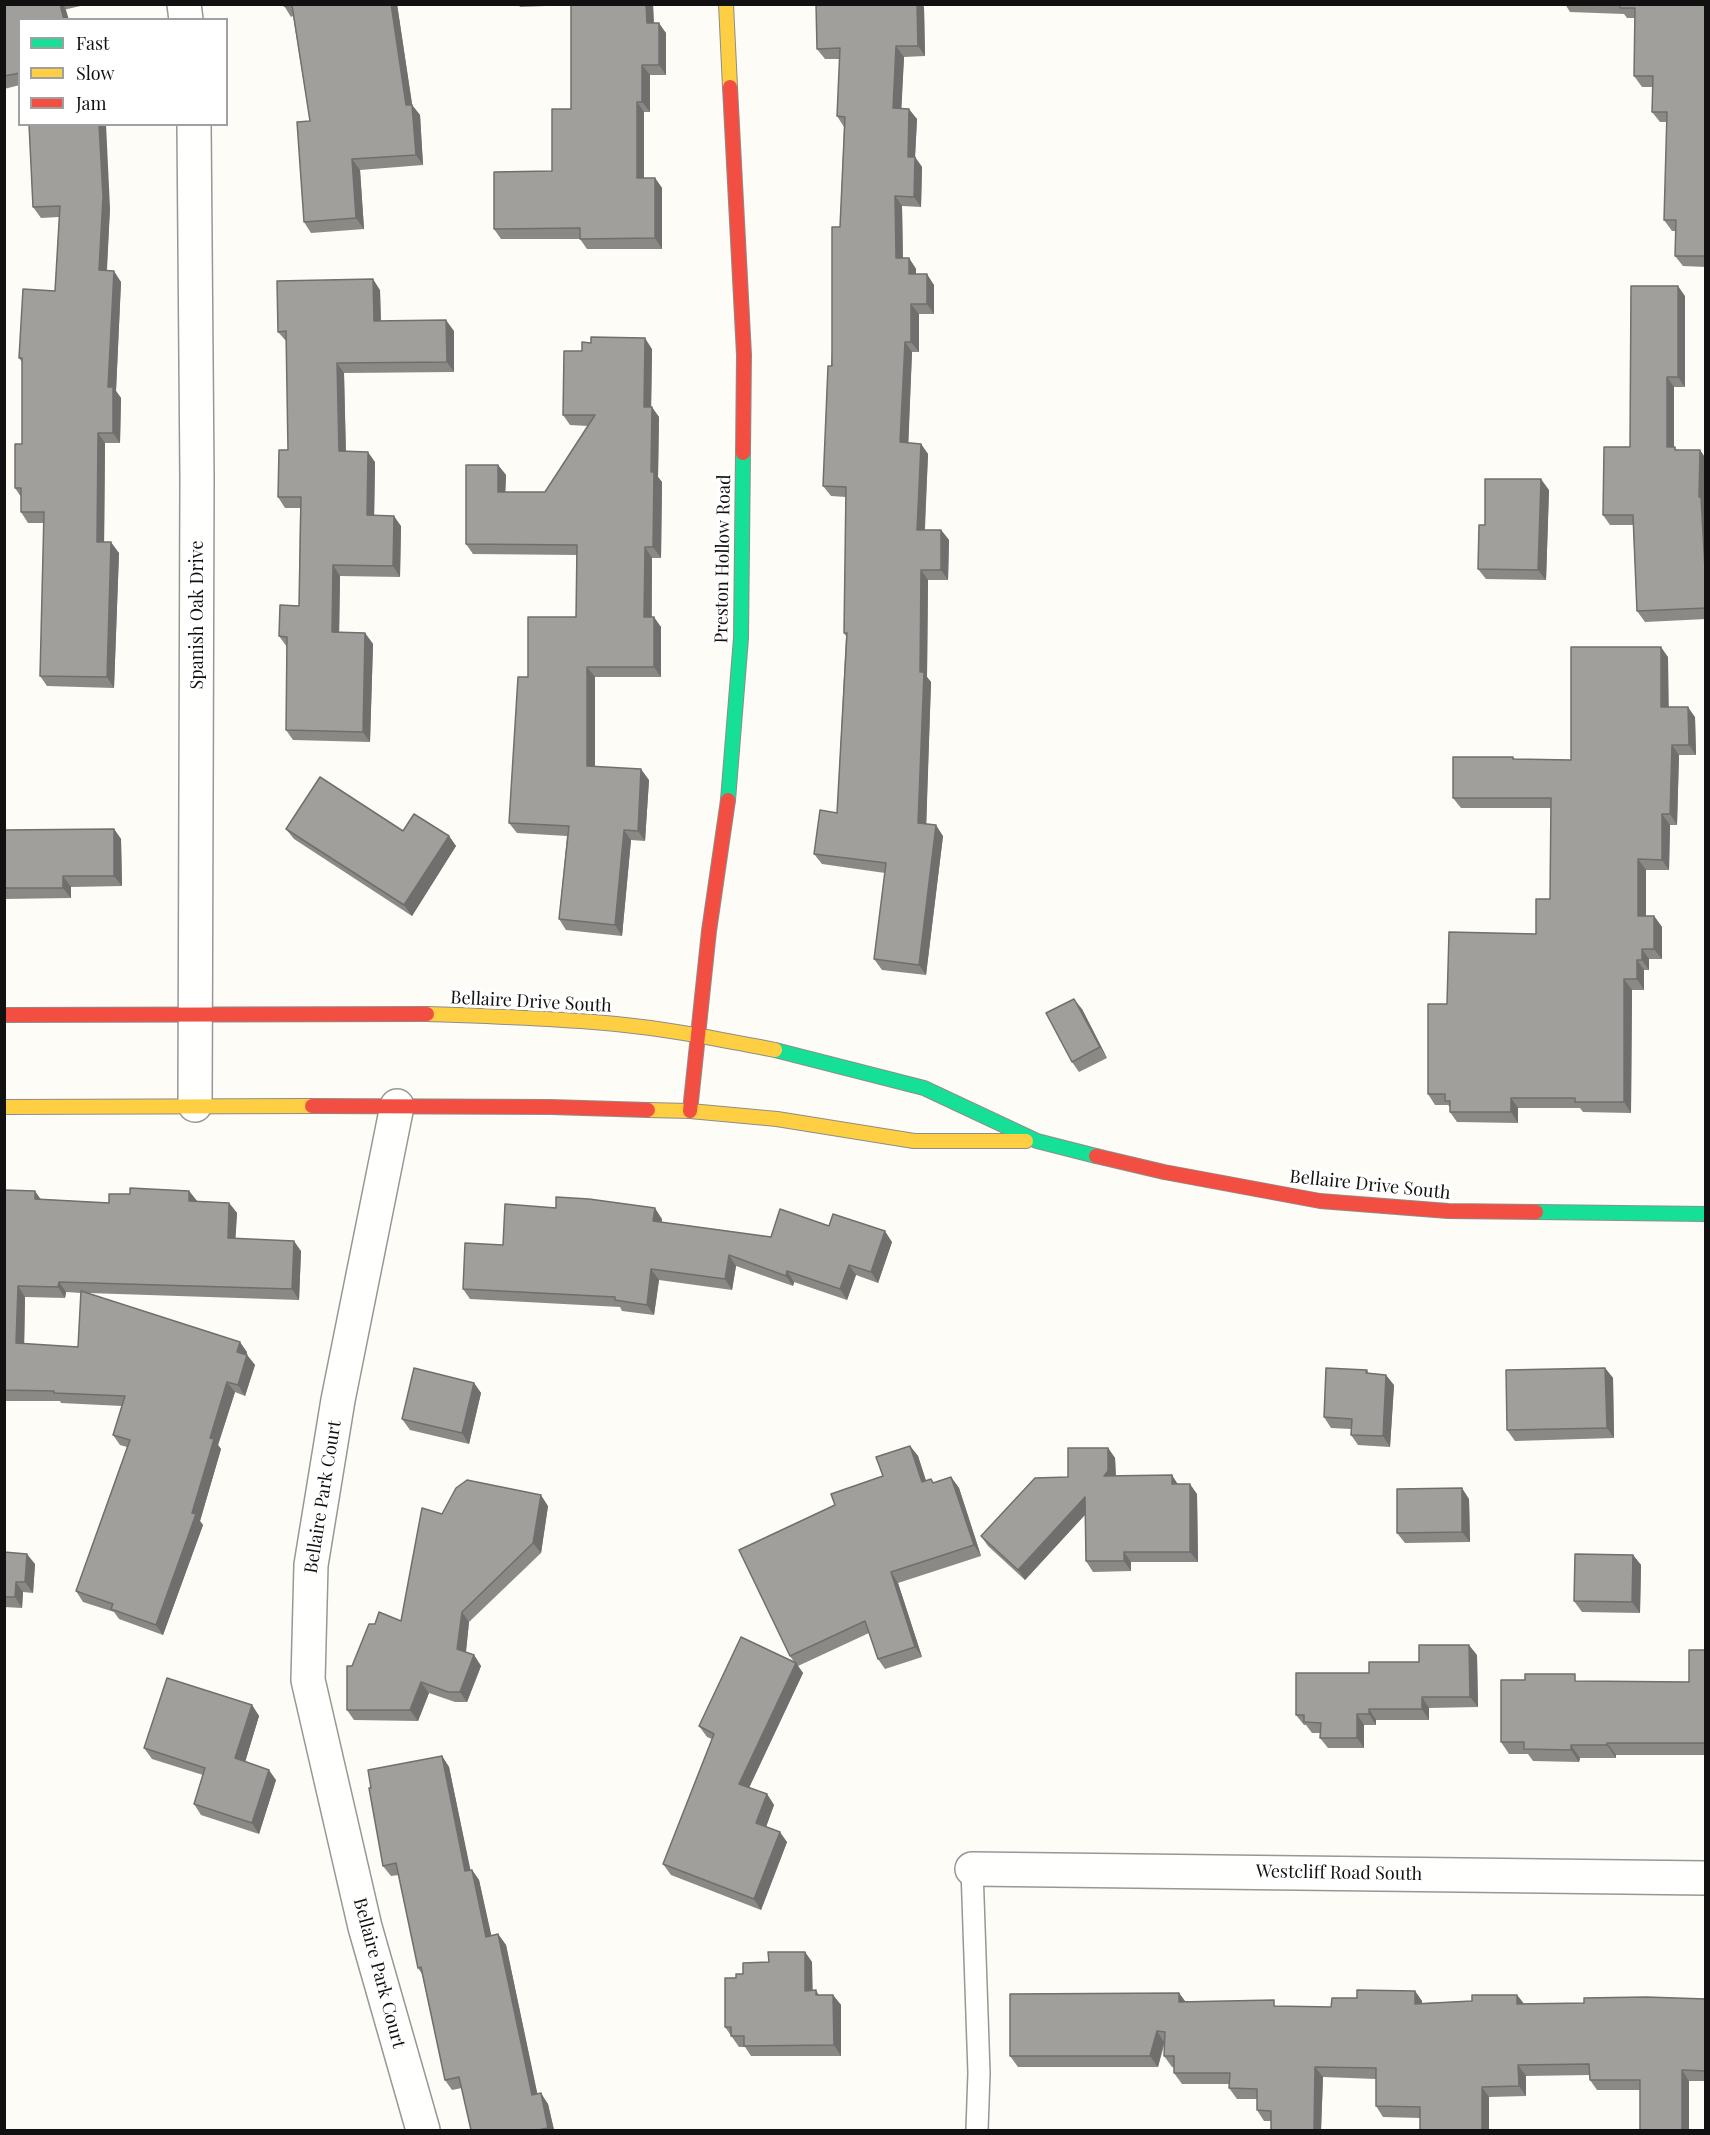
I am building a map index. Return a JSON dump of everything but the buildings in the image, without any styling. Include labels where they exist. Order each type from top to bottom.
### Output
[{"type":"main road","name":"Preston Hollow Road","points":[[690,1112],[709,931],[729,796],[741,638],[744,356],[726,4]]},
{"type":"main road","name":"Bellaire Drive South","points":[[4,1015],[410,1014],[521,1017],[617,1024],[698,1035],[790,1053],[924,1088],[1037,1141],[1164,1172],[1320,1201],[1448,1211],[1706,1214]]},
{"type":"main road","name":"Bellaire Drive South","points":[[4,1107],[195,1105],[551,1107],[690,1112],[777,1119],[914,1141],[1037,1141]]},
{"type":"street","name":"Spanish Oak Drive","points":[[194,126],[197,478],[195,1105]]},
{"type":"street","name":"Bellaire Park Court","points":[[397,1106],[338,1400],[311,1565],[309,1680],[365,1927],[423,2130]]},
{"type":"street","name":"Westcliff Road South","points":[[972,1869],[1706,1878]]},
{"type":"lane","points":[[972,1869],[979,2073],[977,2130]]},
{"type":"traffic: fast","points":[[728,800],[741,638],[743,453]]},
{"type":"traffic: fast","points":[[775,1050],[924,1088],[1037,1141],[1096,1156]]},
{"type":"traffic: fast","points":[[1536,1212],[1706,1214]]},
{"type":"traffic: slow","points":[[726,4],[730,87]]},
{"type":"traffic: slow","points":[[427,1014],[616,1024],[775,1050]]},
{"type":"traffic: slow","points":[[4,1107],[312,1106]]},
{"type":"traffic: slow","points":[[648,1110],[690,1111],[777,1119],[914,1141],[1026,1141]]},
{"type":"traffic: jam","points":[[730,87],[744,355],[743,453]]},
{"type":"traffic: jam","points":[[690,1111],[709,931],[728,800]]},
{"type":"traffic: jam","points":[[4,1015],[427,1014]]},
{"type":"traffic: jam","points":[[312,1106],[551,1107],[648,1110]]},
{"type":"traffic: jam","points":[[1096,1156],[1164,1172],[1320,1201],[1448,1211],[1536,1212]]}]
